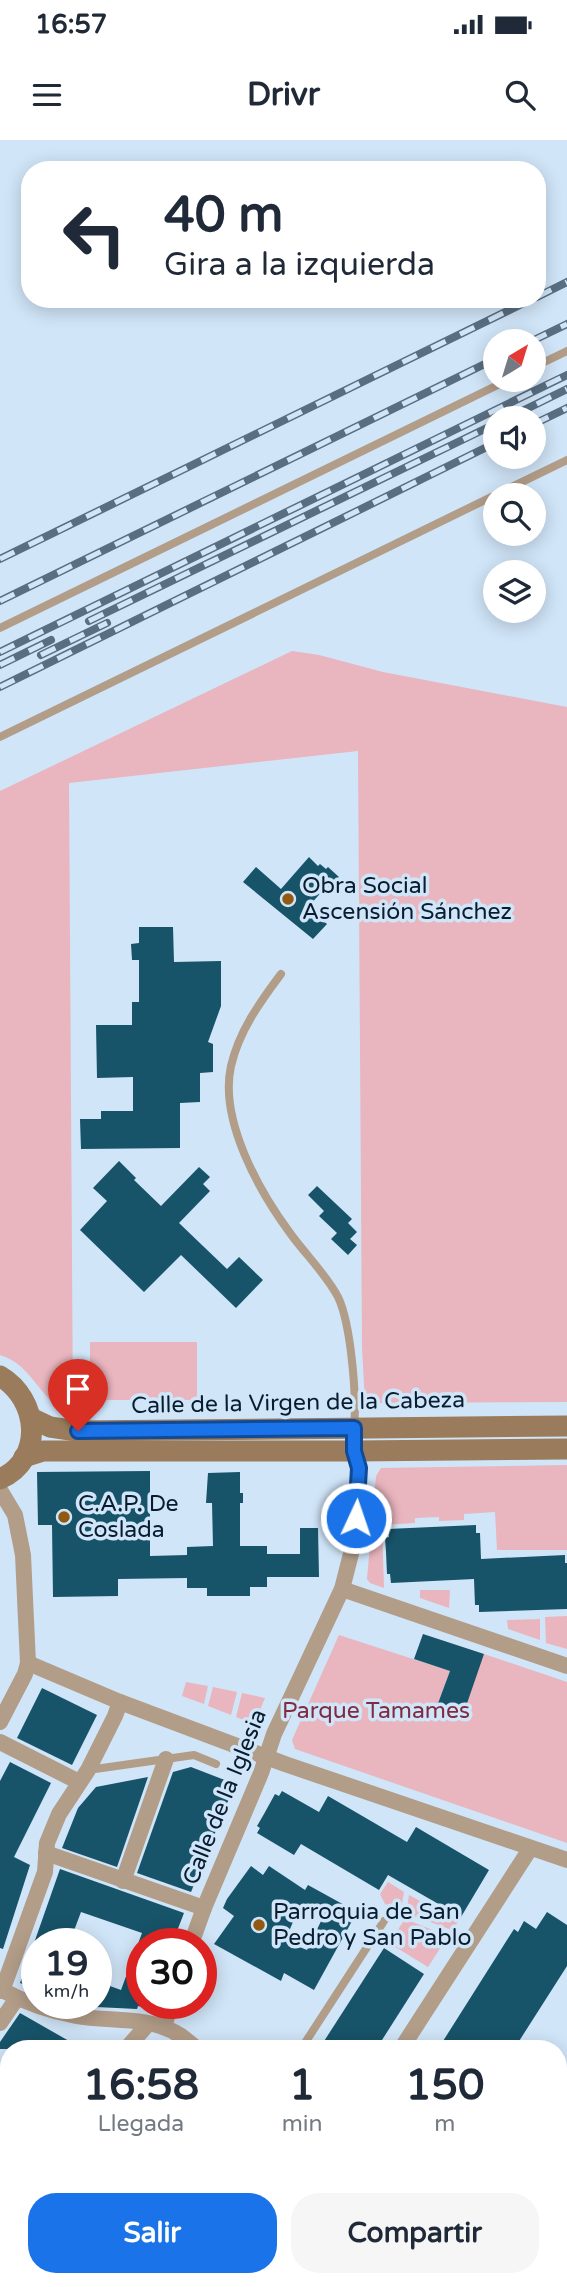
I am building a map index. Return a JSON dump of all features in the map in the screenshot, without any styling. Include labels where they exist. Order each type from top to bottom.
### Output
[{"type":"main road","points":[[0,1376],[19,1392],[27,1404],[32,1432],[24,1457],[15,1469],[0,1479]]},
{"type":"main road","name":"Calle de la Virgen de la Cabeza","points":[[31,1418],[50,1427],[78,1431],[567,1426]]},
{"type":"main road","name":"Calle de la Virgen de la Cabeza","points":[[24,1457],[43,1451],[567,1448]]},
{"type":"street","name":"Calle de la Iglesia","points":[[197,1928],[274,1734],[342,1589],[354,1542],[359,1468],[354,1451],[354,1428]]},
{"type":"street","points":[[0,1490],[15,1515],[23,1555],[28,1663],[0,1722]]},
{"type":"street","points":[[342,1589],[567,1666]]},
{"type":"street","points":[[28,1663],[120,1702],[267,1757],[567,1860]]},
{"type":"street","points":[[0,2023],[6,1993],[45,1872],[47,1843],[59,1814],[84,1776],[120,1702]]},
{"type":"street","points":[[0,1742],[84,1776]]},
{"type":"street","points":[[123,1881],[166,1759]]},
{"type":"street","points":[[407,2040],[530,1849]]},
{"type":"street","points":[[46,1853],[204,1908]]},
{"type":"street","points":[[6,1993],[47,2010],[77,2017],[156,2025],[177,2033],[186,2040]]},
{"type":"street","points":[[137,2040],[160,2019]]},
{"type":"lane","points":[[546,361],[567,351]]},
{"type":"lane","points":[[0,628],[483,392]]},
{"type":"lane","points":[[0,737],[567,460]]},
{"type":"lane","points":[[281,974],[257,1005],[239,1041],[231,1068],[229,1093],[234,1120],[248,1163],[274,1209],[338,1297],[348,1325],[354,1428]]},
{"type":"lane","points":[[84,1776],[194,1755],[216,1764]]},
{"type":"lane","points":[[307,2040],[384,1921]]},
{"type":"green space","points":[[292,651],[319,655],[383,672],[567,707],[567,1402],[365,1403],[362,1347],[358,751],[69,783],[73,1417],[53,1403],[21,1367],[0,1355],[0,791]]},
{"type":"green space","points":[[90,1342],[197,1342],[197,1400],[90,1400]]},
{"type":"green space","points":[[567,1465],[567,1550],[497,1550],[495,1512],[464,1514],[464,1520],[415,1518],[415,1523],[382,1525],[384,1588],[370,1583],[367,1579],[376,1476],[381,1468]]},
{"type":"green space","points":[[420,1590],[450,1590],[449,1608],[420,1598]]},
{"type":"green space","points":[[567,1616],[567,1649],[546,1643],[545,1617]]},
{"type":"green space","points":[[540,1619],[540,1640],[508,1629],[507,1620]]},
{"type":"green space","name":"Parque Tamames","points":[[339,1635],[450,1671],[437,1706],[484,1654],[567,1682],[567,1843],[295,1749],[292,1740]]},
{"type":"green space","points":[[186,1682],[208,1686],[204,1704],[182,1696]]},
{"type":"green space","points":[[213,1687],[237,1692],[231,1715],[208,1706]]},
{"type":"green space","points":[[242,1693],[265,1698],[254,1724],[236,1717]]},
{"type":"green space","points":[[388,1882],[404,1892],[401,1909],[385,1904],[380,1894]]},
{"type":"green space","points":[[409,1895],[458,1922],[452,1930],[406,1913]]},
{"type":"green space","points":[[405,1919],[448,1936],[428,1967],[389,1943]]},
{"type":"building","name":"Obra Social Ascensión Sánchez","points":[[309,857],[318,866],[320,864],[326,869],[328,867],[339,877],[308,907],[327,924],[313,939],[243,882],[256,867],[281,889]]},
{"type":"building","points":[[139,927],[173,927],[174,962],[221,961],[221,1006],[208,1042],[213,1044],[213,1072],[200,1073],[200,1102],[180,1103],[180,1148],[81,1149],[80,1119],[101,1119],[101,1111],[133,1111],[133,1077],[97,1078],[96,1025],[132,1025],[132,1002],[139,1002],[139,960],[132,960],[131,944],[139,943]]},
{"type":"building","points":[[119,1161],[161,1206],[199,1167],[210,1177],[203,1184],[210,1191],[179,1223],[227,1269],[239,1257],[263,1280],[236,1308],[181,1255],[144,1292],[80,1230],[107,1201],[93,1188]]},
{"type":"building","points":[[317,1186],[352,1219],[348,1223],[357,1232],[350,1239],[357,1245],[348,1255],[331,1239],[337,1233],[319,1216],[324,1211],[308,1195]]},
{"type":"building","points":[[150,1471],[150,1556],[187,1555],[187,1547],[213,1546],[212,1503],[206,1503],[208,1473],[240,1472],[243,1503],[240,1503],[240,1546],[267,1546],[267,1554],[300,1554],[300,1528],[318,1528],[319,1577],[267,1577],[267,1587],[250,1587],[250,1596],[207,1596],[207,1588],[187,1588],[187,1578],[118,1579],[118,1596],[53,1597],[52,1525],[38,1525],[37,1472]]},
{"type":"building","points":[[476,1525],[476,1533],[480,1533],[481,1559],[565,1555],[567,1609],[479,1612],[479,1605],[475,1605],[474,1579],[391,1583],[390,1574],[387,1574],[385,1538],[389,1537],[388,1529]]},
{"type":"building","points":[[423,1634],[484,1654],[463,1715],[437,1706],[450,1671],[414,1659]]},
{"type":"building","points":[[42,1688],[97,1715],[72,1765],[17,1738]]},
{"type":"building","points":[[10,1762],[51,1783],[14,1857],[30,1865],[3,1949],[0,1948],[0,1781]]},
{"type":"building","points":[[191,1767],[235,1784],[191,1892],[137,1873],[173,1772]]},
{"type":"building","points":[[148,1777],[117,1867],[62,1848],[78,1808],[96,1787]]},
{"type":"building","points":[[282,1791],[319,1812],[328,1796],[407,1842],[416,1827],[489,1870],[461,1917],[388,1875],[379,1890],[301,1844],[294,1855],[257,1833],[260,1828],[257,1826],[275,1794],[279,1796]]},
{"type":"building","name":"Parroquia de San Pedro y San Pablo","points":[[251,1866],[263,1875],[269,1866],[305,1890],[308,1885],[357,1912],[314,1990],[284,1973],[281,1981],[217,1946],[217,1940],[234,1916],[223,1908]],"holes":[[[300,1905],[324,1915],[307,1950],[285,1941]]]},
{"type":"building","points":[[60,1869],[184,1913],[178,1928],[127,1928],[81,1912],[75,1928],[39,1928]]},
{"type":"building","points":[[547,1912],[567,1925],[567,1966],[520,2040],[444,2040],[514,1929],[518,1932],[524,1921],[536,1929]]},
{"type":"building","points":[[384,1948],[424,1974],[382,2040],[325,2040]]},
{"type":"building","points":[[126,1976],[126,2008],[112,2008],[112,1987],[121,1990]]},
{"type":"building","points":[[20,2013],[21,2019],[30,2019],[67,2040],[1,2040]]},
{"type":"railway","points":[[546,292],[567,282]]},
{"type":"railway","points":[[0,559],[514,308]]},
{"type":"railway","points":[[546,334],[567,324]]},
{"type":"railway","points":[[0,601],[483,365]]},
{"type":"railway","points":[[0,652],[567,375]]},
{"type":"railway","points":[[532,406],[567,389]]},
{"type":"railway","points":[[546,418],[567,408]]},
{"type":"railway","points":[[89,621],[483,430]]},
{"type":"railway","points":[[0,687],[483,449]]},
{"type":"railway","points":[[41,655],[107,623]]},
{"type":"railway","points":[[0,665],[51,640]]},
{"type":"place","name":"Obra Social Ascensión Sánchez","points":[[288,899]]},
{"type":"place","name":"C.A.P. De Coslada","points":[[64,1517]]},
{"type":"place","name":"Parroquia de San Pedro y San Pablo","points":[[259,1925]]},
{"type":"route","points":[[78,1431],[354,1428],[354,1451],[359,1468],[356,1518]]}]
